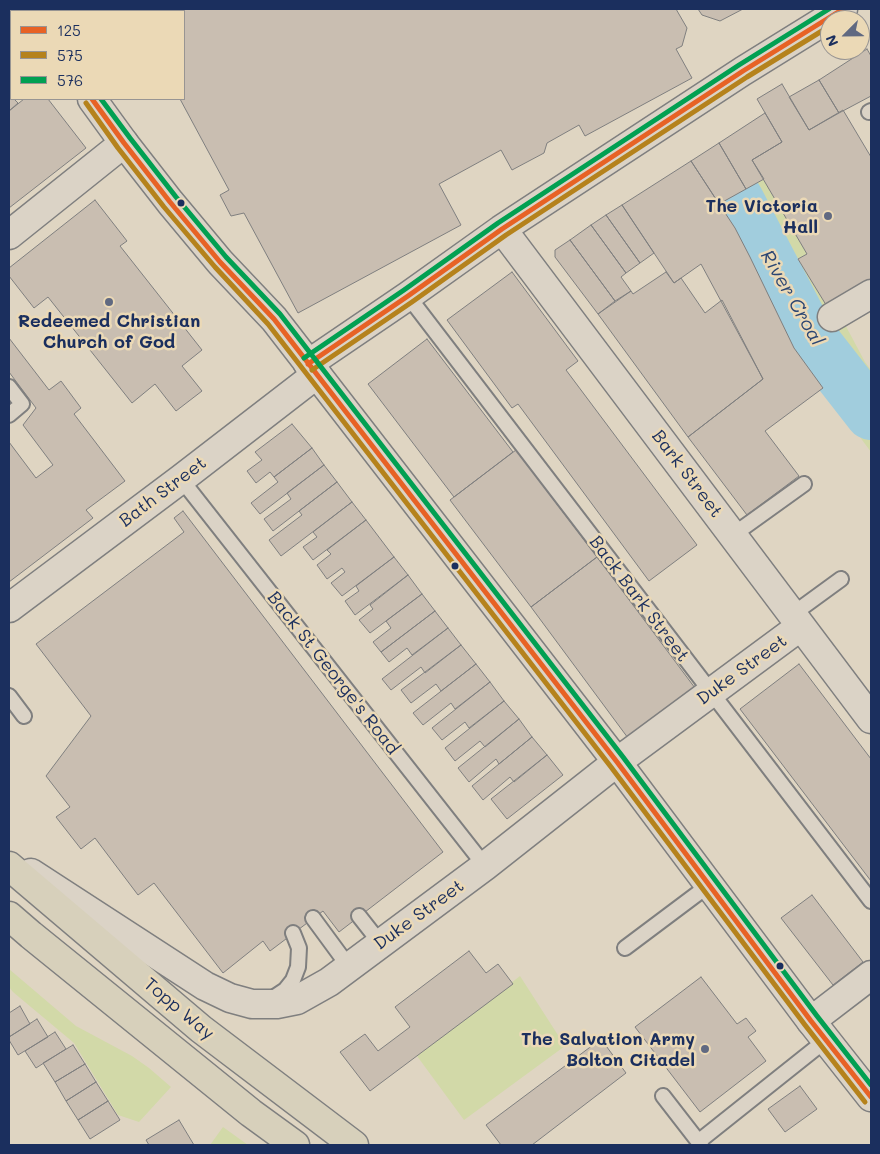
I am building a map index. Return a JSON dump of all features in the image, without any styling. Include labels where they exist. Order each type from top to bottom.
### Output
[{"type":"main road","name":"Topp Way","points":[[9,866],[202,1029],[354,1145]]},
{"type":"main road","name":"Topp Way","points":[[9,916],[244,1107],[296,1145]]},
{"type":"street","name":"Bath Street","points":[[9,608],[181,479],[313,369],[408,296],[502,229],[743,71],[842,9]]},
{"type":"street","points":[[93,100],[170,202],[220,262],[274,318],[617,762],[818,1031],[871,1097]]},
{"type":"street","points":[[9,235],[124,143]]},
{"type":"street","name":"Bark Street","points":[[502,229],[871,718]]},
{"type":"street","points":[[832,317],[871,294]]},
{"type":"street","name":"Duke Street","points":[[9,858],[205,986],[230,998],[252,1004],[277,1004],[297,1000],[339,974],[485,866],[617,762],[711,692],[797,620]]},
{"type":"street","points":[[818,1031],[871,975]]},
{"type":"lane","name":"Back Bark Street","points":[[408,296],[871,901]]},
{"type":"lane","points":[[9,388],[22,404],[9,415]]},
{"type":"lane","name":"Back St George's Road","points":[[181,479],[485,866]]},
{"type":"lane","points":[[733,535],[804,484]]},
{"type":"lane","points":[[797,620],[841,579]]},
{"type":"lane","points":[[9,696],[24,716]]},
{"type":"lane","points":[[625,948],[709,885]]},
{"type":"lane","points":[[359,916],[381,944]]},
{"type":"lane","points":[[313,918],[339,974]]},
{"type":"lane","points":[[264,1004],[285,990],[293,980],[298,967],[299,948],[293,933]]},
{"type":"lane","points":[[663,1096],[700,1144],[818,1031]]},
{"type":"green space","points":[[764,179],[807,254],[798,259],[831,313],[841,317],[871,370],[871,452],[794,348],[735,228],[719,204]]},
{"type":"green space","points":[[9,969],[76,1026],[132,1056],[171,1087],[139,1122],[118,1115],[74,1043],[13,992],[9,987]]},
{"type":"green space","points":[[520,976],[565,1046],[464,1120],[417,1056]]},
{"type":"green space","points":[[223,1127],[248,1145],[210,1145]]},
{"type":"building","points":[[676,9],[687,28],[682,46],[676,49],[692,78],[585,136],[579,125],[547,143],[544,153],[512,170],[501,150],[439,184],[461,225],[298,313],[244,213],[231,216],[220,195],[229,190],[181,100],[185,100],[185,10],[94,10]]},
{"type":"building","points":[[698,9],[743,9],[720,21],[702,15]]},
{"type":"building","points":[[9,46],[10,100],[15,100],[18,103],[9,111]]},
{"type":"building","points":[[870,54],[871,56],[871,96],[839,113],[819,80],[850,60],[870,60]]},
{"type":"building","points":[[819,80],[839,113],[809,130],[789,97]]},
{"type":"building","name":"The Victoria Hall","points":[[782,84],[809,130],[843,110],[871,157],[871,289],[831,313],[798,259],[807,254],[752,160],[782,142],[757,99]]},
{"type":"building","points":[[23,100],[49,100],[86,148],[9,208],[9,111]]},
{"type":"building","points":[[765,113],[782,142],[752,160],[764,179],[746,189],[719,143]]},
{"type":"building","points":[[719,143],[746,189],[719,204],[691,161]]},
{"type":"building","points":[[691,161],[735,228],[794,348],[823,388],[765,431],[799,476],[747,515],[688,437],[763,379],[701,264],[674,283],[622,205]]},
{"type":"building","name":"Redeemed Christian Church of God","points":[[95,200],[127,241],[120,246],[202,350],[182,366],[202,391],[176,411],[155,384],[132,403],[48,297],[34,308],[9,276],[9,268]]},
{"type":"building","points":[[622,205],[654,253],[640,263],[606,215]]},
{"type":"building","points":[[606,215],[640,263],[626,273],[591,225]]},
{"type":"building","points":[[591,225],[626,273],[621,277],[631,291],[615,301],[570,240]]},
{"type":"building","points":[[570,240],[615,301],[598,314],[555,257],[555,250]]},
{"type":"building","points":[[512,272],[578,361],[566,370],[697,545],[649,581],[518,404],[512,408],[447,320]]},
{"type":"building","points":[[666,272],[674,283],[681,278],[705,313],[722,300],[763,379],[688,437],[598,314],[631,291],[633,294]]},
{"type":"building","points":[[9,338],[49,390],[61,381],[81,408],[74,414],[125,481],[86,510],[93,518],[9,582],[9,442],[36,478],[53,465],[23,425],[36,408],[9,372]]},
{"type":"building","points":[[427,339],[513,452],[454,497],[368,384]]},
{"type":"building","points":[[292,424],[312,448],[274,477],[270,472],[256,483],[247,471],[262,460],[255,452]]},
{"type":"building","points":[[312,448],[324,465],[260,514],[251,503],[278,482],[274,477]]},
{"type":"building","points":[[516,450],[597,557],[531,607],[450,500]]},
{"type":"building","points":[[324,465],[337,482],[273,531],[264,519],[291,499],[287,493]]},
{"type":"building","points":[[337,482],[352,502],[281,556],[269,540],[302,515],[299,511]]},
{"type":"building","points":[[352,502],[366,520],[313,560],[303,547],[317,537],[313,532]]},
{"type":"building","points":[[183,511],[443,852],[339,932],[323,911],[270,951],[263,941],[223,973],[154,883],[138,895],[95,838],[81,849],[56,817],[70,807],[46,776],[91,716],[36,644],[184,532],[174,518]]},
{"type":"building","points":[[366,520],[394,557],[342,596],[331,583],[345,572],[342,568],[327,579],[317,565],[331,554],[327,550]]},
{"type":"building","points":[[394,557],[408,575],[355,615],[345,601],[359,591],[356,586]]},
{"type":"building","points":[[597,557],[695,688],[628,738],[531,607]]},
{"type":"building","points":[[408,575],[422,594],[370,633],[359,620],[373,609],[370,605]]},
{"type":"building","points":[[422,594],[435,611],[381,652],[373,642],[391,628],[386,621]]},
{"type":"building","points":[[435,611],[448,628],[412,655],[407,648],[389,662],[381,652]]},
{"type":"building","points":[[448,628],[461,645],[425,673],[421,667],[391,690],[382,679]]},
{"type":"building","points":[[461,645],[476,664],[441,691],[436,684],[411,703],[401,690]]},
{"type":"building","points":[[476,664],[490,682],[455,709],[451,703],[423,725],[413,713]]},
{"type":"building","points":[[799,664],[871,759],[871,881],[740,709]]},
{"type":"building","points":[[490,682],[504,701],[469,728],[465,722],[442,740],[432,728]]},
{"type":"building","points":[[504,701],[519,719],[485,747],[480,741],[455,761],[445,748]]},
{"type":"building","points":[[519,719],[532,737],[499,764],[496,759],[469,782],[458,768]]},
{"type":"building","points":[[532,737],[547,755],[514,782],[510,777],[483,800],[472,786]]},
{"type":"building","points":[[547,755],[563,775],[507,819],[491,799]]},
{"type":"building","points":[[812,895],[863,962],[833,985],[781,918]]},
{"type":"building","points":[[469,951],[486,973],[498,964],[513,984],[370,1091],[340,1052],[365,1034],[378,1051],[410,1027],[395,1007]]},
{"type":"building","name":"The Salvation Army Bolton Citadel","points":[[701,977],[737,1024],[746,1018],[756,1031],[748,1037],[766,1061],[700,1112],[635,1027]]},
{"type":"building","points":[[20,1006],[30,1024],[9,1037],[9,1013]]},
{"type":"building","points":[[37,1019],[48,1037],[18,1055],[9,1037]]},
{"type":"building","points":[[55,1032],[66,1049],[36,1068],[25,1051]]},
{"type":"building","points":[[601,1039],[626,1073],[532,1145],[501,1145],[486,1125]]},
{"type":"building","points":[[73,1045],[85,1064],[55,1082],[43,1063]]},
{"type":"building","points":[[85,1064],[96,1082],[66,1101],[55,1082]]},
{"type":"building","points":[[96,1082],[108,1101],[78,1120],[66,1101]]},
{"type":"building","points":[[800,1086],[817,1109],[785,1132],[768,1109]]},
{"type":"building","points":[[108,1101],[120,1120],[90,1139],[78,1120]]},
{"type":"building","points":[[179,1120],[194,1145],[149,1145],[146,1140]]},
{"type":"waterway","name":"River Croal","points":[[738,200],[807,332],[871,414]]},
{"type":"transit line","name":"576","points":[[304,358],[498,223],[739,65],[829,9]]},
{"type":"transit line","name":"125","points":[[308,364],[502,229],[743,71],[843,9]]},
{"type":"transit line","name":"575","points":[[312,370],[506,235],[747,77],[820,32]]},
{"type":"transit line","name":"125","points":[[93,100],[170,202],[220,262],[274,319],[617,762],[811,1021],[871,1097]]},
{"type":"transit line","name":"576","points":[[102,100],[176,197],[226,257],[280,314],[623,757],[871,1085]]},
{"type":"transit line","name":"575","points":[[86,103],[164,207],[215,267],[268,324],[611,767],[865,1102]]},
{"type":"place","name":"The Victoria Hall","points":[[828,216]]},
{"type":"place","name":"Redeemed Christian Church of God","points":[[109,302]]},
{"type":"place","name":"The Salvation Army Bolton Citadel","points":[[705,1049]]}]
